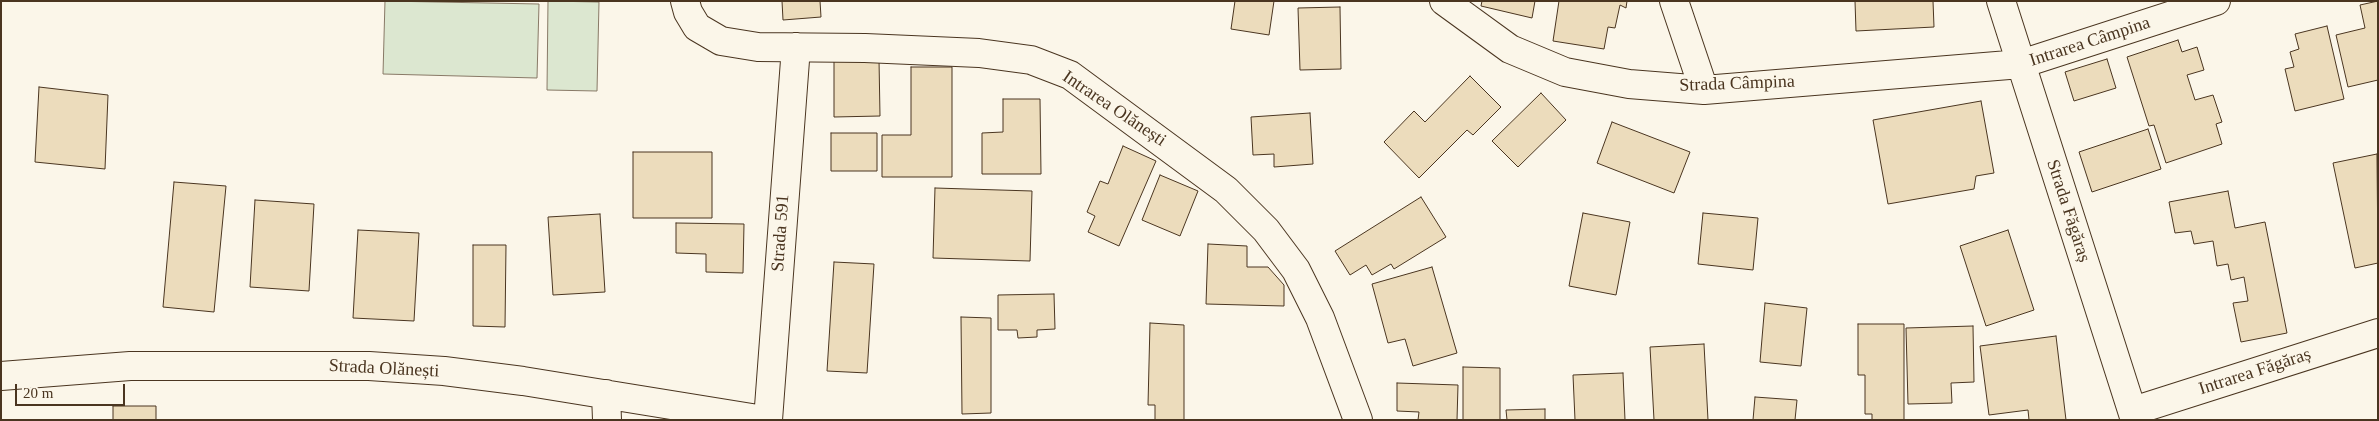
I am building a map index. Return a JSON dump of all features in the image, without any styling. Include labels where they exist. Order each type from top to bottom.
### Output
[{"type":"street","name":"Intrarea Olănești","points":[[685,1],[688,12],[696,27],[721,41],[758,47],[865,48],[980,53],[1031,60],[1070,75],[1226,190],[1266,230],[1296,270],[1320,318],[1358,420]]},
{"type":"street","name":"Strada Câmpina","points":[[1444,1],[1510,49],[1565,72],[1629,84],[1704,90],[2021,64]]},
{"type":"street","points":[[1674,1],[1704,90]]},
{"type":"street","name":"Strada Făgăraș","points":[[2001,1],[2134,416]]},
{"type":"street","name":"Intrarea Câmpina","points":[[2021,64],[2216,1]]},
{"type":"street","name":"Strada 591","points":[[766,420],[796,47]]},
{"type":"street","name":"Intrarea Făgăraș","points":[[2134,416],[2378,333]]},
{"type":"street","name":"Strada Olănești","points":[[1,376],[140,365],[370,366],[444,371],[606,407],[766,420]]},
{"type":"green space","points":[[385,1],[539,4],[537,78],[383,74]]},
{"type":"green space","points":[[548,1],[599,2],[597,91],[547,90]]},
{"type":"building","points":[[782,1],[820,1],[821,17],[783,20]]},
{"type":"building","points":[[1235,1],[1274,1],[1269,35],[1231,29]]},
{"type":"building","points":[[1482,1],[1535,1],[1532,18],[1481,6]]},
{"type":"building","points":[[1559,1],[1627,1],[1626,8],[1620,5],[1615,28],[1608,27],[1604,49],[1553,41]]},
{"type":"building","points":[[1855,1],[1933,1],[1934,27],[1856,31]]},
{"type":"building","points":[[2378,1],[2378,80],[2348,87],[2336,35],[2365,28],[2360,5]]},
{"type":"building","points":[[1340,7],[1341,69],[1300,70],[1298,8]]},
{"type":"building","points":[[2327,26],[2344,99],[2295,111],[2285,69],[2294,67],[2290,52],[2299,49],[2295,34]]},
{"type":"building","points":[[2178,40],[2182,52],[2197,47],[2204,70],[2187,75],[2195,100],[2213,95],[2222,122],[2216,124],[2222,144],[2166,163],[2154,125],[2149,126],[2127,57]]},
{"type":"building","points":[[879,59],[880,116],[834,117],[834,60]]},
{"type":"building","points":[[2107,59],[2116,88],[2074,101],[2065,72]]},
{"type":"building","points":[[911,67],[952,67],[952,177],[882,177],[882,135],[911,135]]},
{"type":"building","points":[[1470,76],[1501,107],[1473,135],[1467,130],[1419,178],[1384,142],[1414,111],[1425,122]]},
{"type":"building","points":[[39,87],[108,95],[105,169],[35,162]]},
{"type":"building","points":[[1541,93],[1566,120],[1518,167],[1492,141]]},
{"type":"building","points":[[1003,99],[1040,99],[1041,174],[982,174],[982,133],[1003,132]]},
{"type":"building","points":[[1981,101],[1994,173],[1976,176],[1974,189],[1888,204],[1873,120]]},
{"type":"building","points":[[1310,113],[1313,164],[1274,167],[1274,154],[1253,155],[1251,117]]},
{"type":"building","points":[[1612,122],[1690,152],[1674,193],[1597,163]]},
{"type":"building","points":[[2148,129],[2161,169],[2092,192],[2079,152]]},
{"type":"building","points":[[831,133],[877,133],[877,171],[831,171]]},
{"type":"building","points":[[1123,146],[1156,161],[1119,246],[1088,232],[1095,216],[1087,212],[1100,181],[1108,184]]},
{"type":"building","points":[[633,152],[712,152],[712,218],[633,218]]},
{"type":"building","points":[[2377,154],[2378,263],[2355,268],[2333,163]]},
{"type":"building","points":[[1160,175],[1198,191],[1180,236],[1142,220]]},
{"type":"building","points":[[174,182],[226,186],[214,312],[163,307]]},
{"type":"building","points":[[935,188],[1032,191],[1030,261],[933,258]]},
{"type":"building","points":[[2228,191],[2235,228],[2265,222],[2287,333],[2241,342],[2233,303],[2248,301],[2244,277],[2231,280],[2228,264],[2217,266],[2213,241],[2194,244],[2191,231],[2175,233],[2169,202]]},
{"type":"building","points":[[1421,197],[1446,237],[1394,269],[1391,264],[1372,275],[1366,265],[1350,275],[1335,251]]},
{"type":"building","points":[[255,200],[314,204],[309,291],[250,287]]},
{"type":"building","points":[[1583,213],[1630,222],[1616,295],[1569,286]]},
{"type":"building","points":[[1703,213],[1758,218],[1753,270],[1698,264]]},
{"type":"building","points":[[600,214],[605,292],[553,295],[548,217]]},
{"type":"building","points":[[676,223],[744,224],[743,273],[706,272],[706,254],[676,253]]},
{"type":"building","points":[[358,230],[419,233],[414,321],[353,318]]},
{"type":"building","points":[[2008,230],[2034,310],[1986,326],[1960,246]]},
{"type":"building","points":[[1208,244],[1247,246],[1247,267],[1268,267],[1284,285],[1284,306],[1206,304]]},
{"type":"building","points":[[473,245],[506,245],[505,327],[473,326]]},
{"type":"building","points":[[834,262],[874,264],[867,373],[827,371]]},
{"type":"building","points":[[1432,267],[1457,353],[1413,366],[1405,339],[1388,343],[1372,284]]},
{"type":"building","points":[[1054,294],[1055,329],[1037,330],[1037,337],[1018,338],[1017,330],[998,330],[998,295]]},
{"type":"building","points":[[1765,303],[1807,308],[1801,366],[1760,362]]},
{"type":"building","points":[[961,317],[991,318],[991,413],[962,414]]},
{"type":"building","points":[[1150,323],[1184,325],[1184,420],[1155,420],[1155,405],[1148,405]]},
{"type":"building","points":[[1858,324],[1904,324],[1904,420],[1872,420],[1872,414],[1865,414],[1865,375],[1858,375]]},
{"type":"building","points":[[1973,326],[1974,382],[1951,383],[1952,403],[1908,404],[1906,328]]},
{"type":"building","points":[[2056,336],[2066,420],[2029,420],[2028,410],[1989,415],[1980,346]]},
{"type":"building","points":[[1704,344],[1708,420],[1654,420],[1650,347]]},
{"type":"building","points":[[1463,367],[1500,368],[1500,420],[1463,420]]},
{"type":"building","points":[[1623,373],[1625,420],[1575,420],[1573,375]]},
{"type":"building","points":[[1397,383],[1458,385],[1457,420],[1418,420],[1419,412],[1397,411]]},
{"type":"building","points":[[1755,397],[1797,400],[1795,420],[1753,420]]},
{"type":"building","points":[[113,406],[156,406],[156,420],[113,420]]},
{"type":"building","points":[[1545,409],[1545,420],[1507,420],[1506,410]]}]
